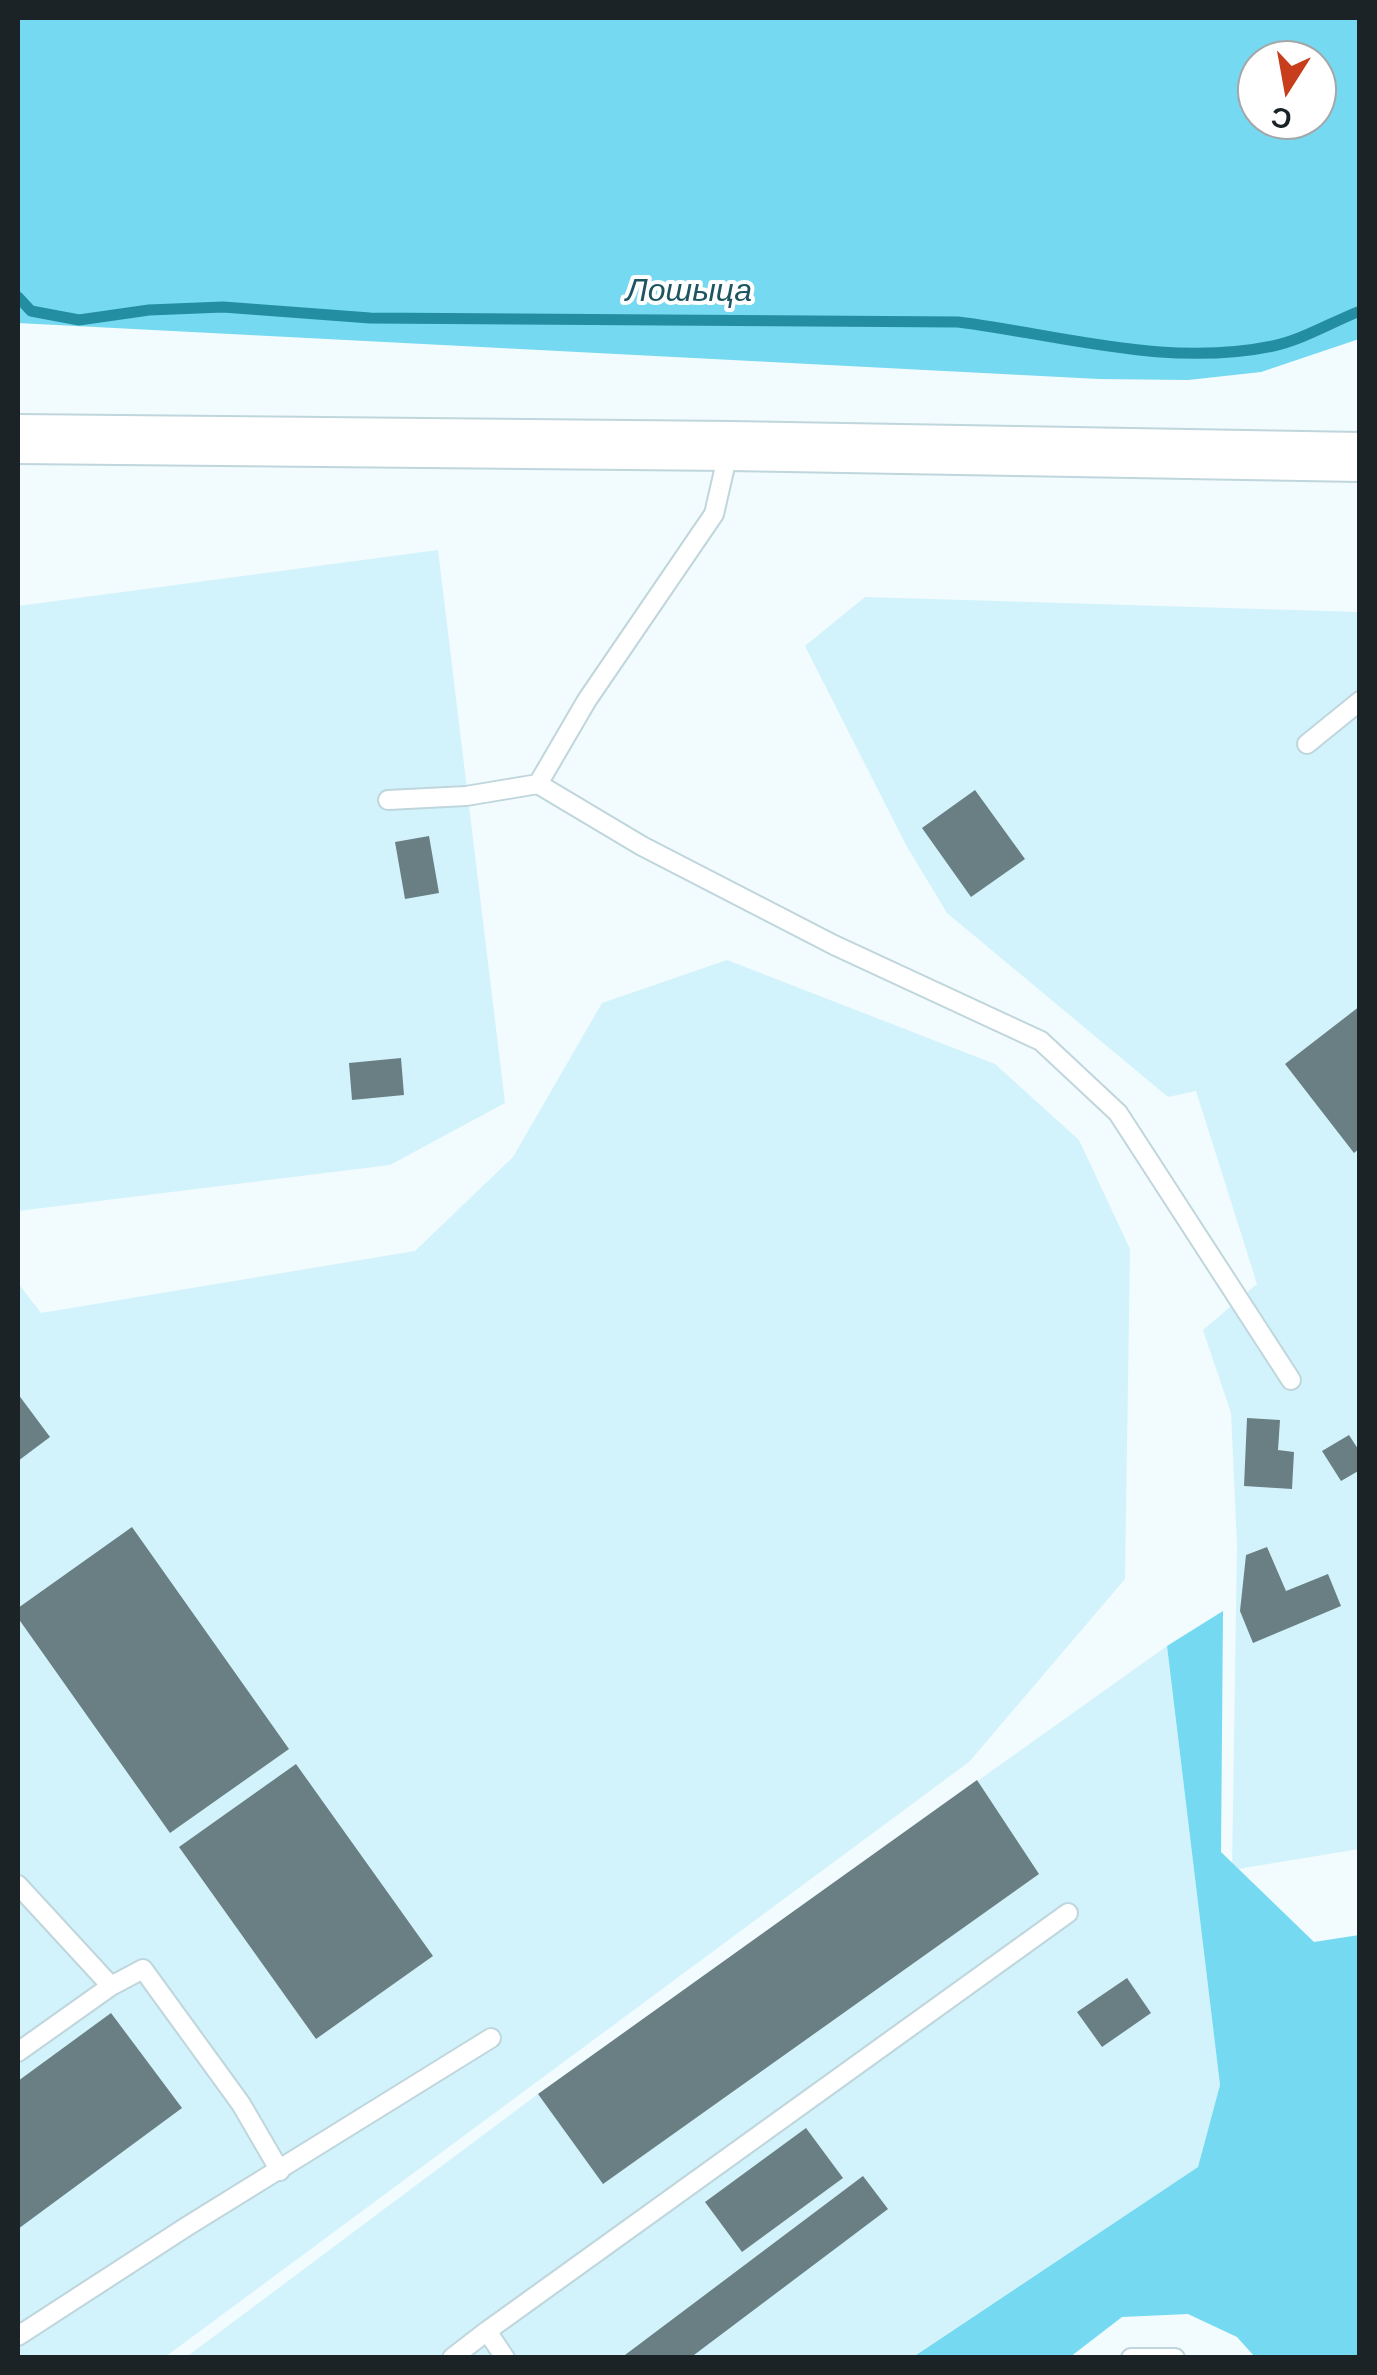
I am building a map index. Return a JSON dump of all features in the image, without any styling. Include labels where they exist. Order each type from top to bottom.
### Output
[{"type":"main road","points":[[18,439],[1360,457]]},
{"type":"lane","points":[[538,784],[587,700],[714,514],[730,446]]},
{"type":"lane","points":[[1306,744],[1360,701]]},
{"type":"lane","points":[[388,800],[466,796],[538,784],[642,846],[834,946],[1041,1041],[1118,1113],[1291,1380]]},
{"type":"lane","points":[[18,1884],[111,1986]]},
{"type":"lane","points":[[452,2358],[1068,1913]]},
{"type":"lane","points":[[18,2052],[111,1986],[144,1968],[242,2104],[280,2170]]},
{"type":"lane","points":[[18,2336],[491,2038]]},
{"type":"lane","points":[[487,2331],[504,2358]]},
{"type":"lane","points":[[1131,2358],[1175,2358]]},
{"type":"shaded area","points":[[18,18],[1359,18],[1359,339],[1261,372],[1188,380],[1099,379],[18,323]]},
{"type":"shaded area","points":[[438,550],[505,1103],[390,1165],[18,1211],[18,606]]},
{"type":"shaded area","points":[[865,597],[1359,612],[1359,1849],[1232,1870],[1237,1545],[1231,1413],[1203,1330],[1257,1284],[1196,1091],[1168,1097],[947,913],[906,845],[805,646]]},
{"type":"shaded area","points":[[727,960],[995,1064],[1079,1140],[1130,1249],[1125,1579],[969,1762],[165,2357],[18,2357],[18,1283],[41,1313],[415,1251],[513,1157],[602,1003]]},
{"type":"shaded area","points":[[1223,1611],[1221,1852],[1314,1942],[1359,1935],[1359,2357],[1255,2357],[1237,2337],[1188,2314],[1122,2317],[1070,2357],[913,2357],[1198,2167],[1220,2085],[1167,1646]]},
{"type":"shaded area","points":[[1167,1646],[1220,2085],[1198,2167],[912,2357],[185,2358],[538,2094]]},
{"type":"building","points":[[975,790],[1025,859],[971,897],[922,828]]},
{"type":"building","points":[[429,836],[439,893],[405,899],[395,842]]},
{"type":"building","points":[[1360,1006],[1360,1148],[1354,1153],[1285,1064]]},
{"type":"building","points":[[401,1058],[404,1095],[352,1100],[349,1063]]},
{"type":"building","points":[[18,1394],[50,1437],[18,1461]]},
{"type":"building","points":[[1247,1418],[1280,1420],[1278,1450],[1294,1452],[1292,1489],[1244,1486]]},
{"type":"building","points":[[1349,1435],[1360,1452],[1360,1470],[1341,1481],[1322,1451]]},
{"type":"building","points":[[132,1527],[289,1749],[170,1833],[18,1618],[18,1608]]},
{"type":"building","points":[[1267,1547],[1286,1591],[1328,1574],[1341,1606],[1253,1643],[1240,1611],[1246,1555]]},
{"type":"building","points":[[296,1764],[433,1956],[316,2039],[179,1847]]},
{"type":"building","points":[[977,1780],[1039,1874],[603,2184],[538,2094]]},
{"type":"building","points":[[1127,1978],[1151,2013],[1102,2047],[1077,2012]]},
{"type":"building","points":[[111,2013],[182,2108],[18,2229],[18,2081]]},
{"type":"building","points":[[806,2128],[843,2178],[742,2252],[705,2202]]},
{"type":"building","points":[[863,2176],[888,2209],[690,2358],[621,2358]]},
{"type":"waterway","name":"Лошыца","points":[[18,297],[31,311],[79,320],[149,310],[223,307],[370,318],[958,322],[1115,347],[1194,353],[1273,346],[1360,311]]}]
